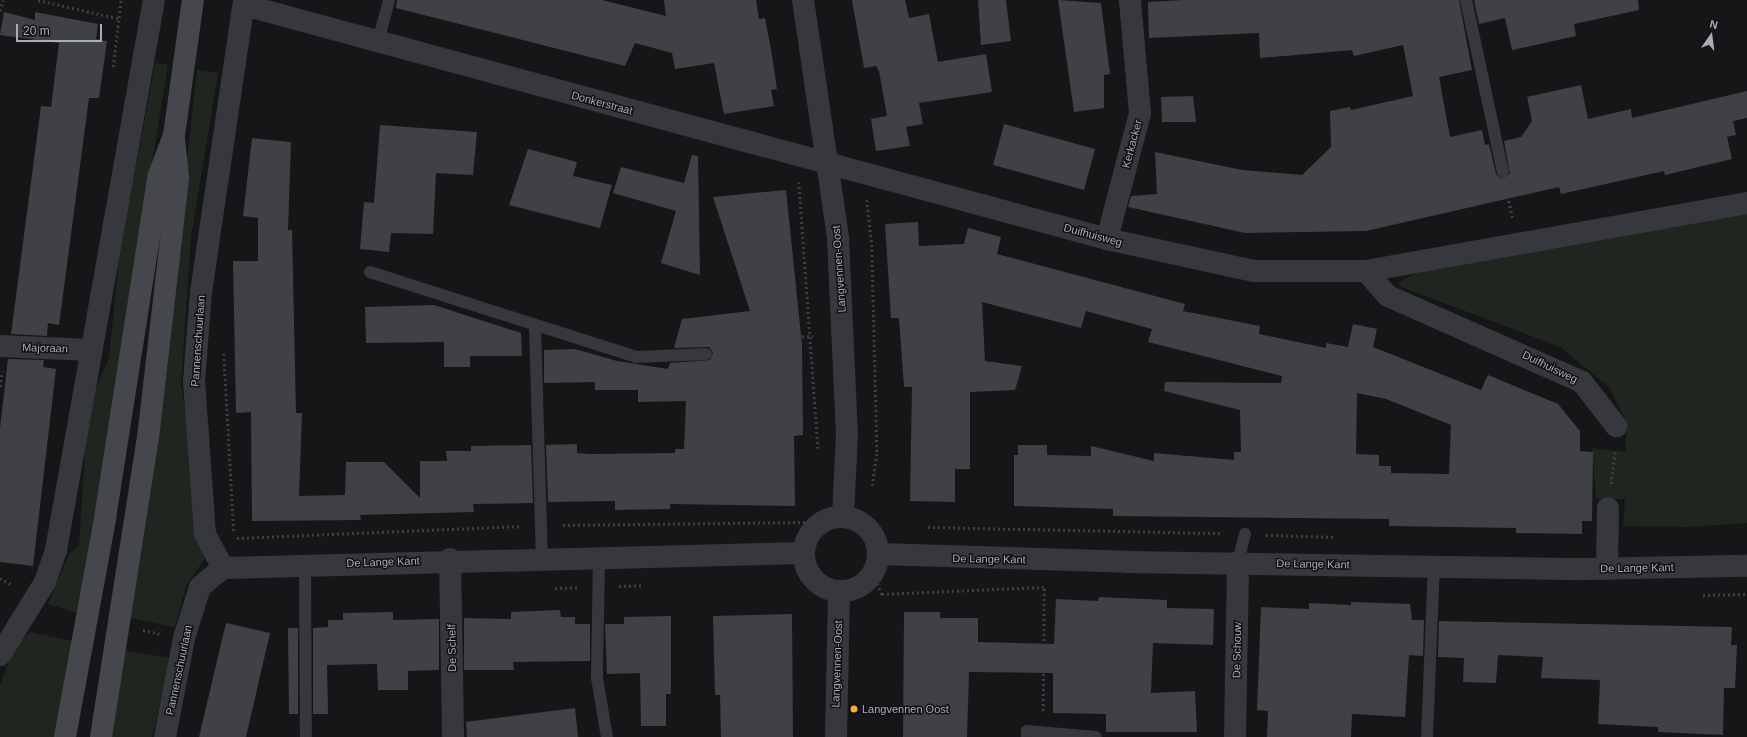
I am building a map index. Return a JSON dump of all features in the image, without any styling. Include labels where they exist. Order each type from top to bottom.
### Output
[{"type":"main road","points":[[66,737],[105,518],[159,175],[174,135],[193,0]]},
{"type":"main road","points":[[101,737],[148,438],[178,177],[174,135]]},
{"type":"street","points":[[0,655],[45,582],[56,550],[90,350],[153,0]]},
{"type":"street","name":"Langvennen-Oost","points":[[803,0],[838,238],[847,434],[843,516]]},
{"type":"street","name":"Kerkacker","points":[[1107,239],[1140,113],[1130,0]]},
{"type":"street","name":"Donkerstraat","points":[[244,2],[378,42],[826,163]]},
{"type":"street","name":"Pannenschuurlaan","points":[[165,737],[184,638],[200,587],[230,568],[205,534],[194,381],[201,292],[244,2]]},
{"type":"street","name":"Duifhuisweg","points":[[826,163],[1107,239],[1254,271],[1366,271],[1747,204]]},
{"type":"street","name":"Duifhuisweg","points":[[1366,271],[1388,296],[1582,382],[1616,426]]},
{"type":"street","name":"Majoraan","points":[[0,346],[90,350]]},
{"type":"street","points":[[1608,508],[1608,569]]},
{"type":"street","points":[[843,516],[868,527],[876,538],[879,554],[873,575],[864,584],[839,591],[813,579],[804,553],[806,541],[820,518],[843,516]]},
{"type":"street","name":"De Lange Kant","points":[[230,568],[450,560],[542,560],[804,553]]},
{"type":"street","name":"De Lange Kant","points":[[879,554],[1050,560],[1608,569],[1747,566]]},
{"type":"street","name":"De Schelf","points":[[450,560],[453,737]]},
{"type":"street","name":"De Schouw","points":[[1235,737],[1238,562]]},
{"type":"street","name":"Langvennen-Oost","points":[[836,737],[839,591]]},
{"type":"lane","points":[[378,42],[389,0]]},
{"type":"lane","points":[[1466,0],[1503,172]]},
{"type":"lane","points":[[370,272],[535,326],[636,357],[706,354]]},
{"type":"lane","points":[[535,326],[542,560]]},
{"type":"lane","points":[[1238,562],[1246,534]]},
{"type":"lane","points":[[599,558],[597,678],[607,737]]},
{"type":"lane","points":[[305,566],[306,737]]},
{"type":"lane","points":[[1427,737],[1434,566]]},
{"type":"lane","points":[[1027,737],[1027,732],[1096,737]]},
{"type":"path","points":[[0,11],[3,0]]},
{"type":"path","points":[[38,0],[121,19]]},
{"type":"path","points":[[797,155],[812,336],[818,454]]},
{"type":"path","points":[[1503,172],[1518,245]]},
{"type":"path","points":[[864,174],[872,245],[877,454],[868,527]]},
{"type":"path","points":[[706,354],[708,340],[843,335]]},
{"type":"path","points":[[224,348],[234,538],[230,568]]},
{"type":"path","points":[[1608,508],[1616,426]]},
{"type":"path","points":[[234,538],[541,525],[820,518]]},
{"type":"path","points":[[923,527],[1340,537]]},
{"type":"path","points":[[1043,732],[1044,587],[1050,560]]},
{"type":"shaded area","points":[[155,63],[168,64],[80,614],[48,604],[69,554],[79,546],[88,405],[109,358],[123,217],[135,172]]},
{"type":"shaded area","points":[[197,70],[218,73],[191,238],[181,384],[205,558],[186,586],[175,627],[130,618],[165,364]]},
{"type":"shaded area","points":[[1747,213],[1747,523],[1689,527],[1623,526],[1625,499],[1596,499],[1592,448],[1625,452],[1627,423],[1609,387],[1560,347],[1399,286],[1399,282],[1420,271]]},
{"type":"shaded area","points":[[30,632],[77,642],[61,737],[0,737],[0,685],[15,645]]},
{"type":"shaded area","points":[[121,650],[171,658],[152,737],[109,737]]},
{"type":"building","points":[[397,0],[602,0],[666,16],[664,0],[756,0],[759,19],[765,18],[772,55],[777,89],[771,90],[774,106],[724,114],[714,63],[675,69],[672,53],[635,43],[625,66],[396,8]]},
{"type":"building","points":[[852,0],[905,0],[909,18],[929,14],[938,62],[986,54],[992,92],[919,103],[923,124],[906,127],[910,146],[876,151],[871,119],[887,116],[879,71],[876,66],[864,68]]},
{"type":"building","points":[[978,0],[1006,0],[1011,41],[981,45]]},
{"type":"building","points":[[1058,0],[1101,3],[1110,74],[1104,75],[1104,108],[1074,112]]},
{"type":"building","points":[[1184,0],[1459,0],[1472,70],[1439,77],[1450,137],[1482,130],[1485,145],[1489,144],[1496,174],[1501,179],[1510,174],[1504,141],[1521,137],[1532,121],[1527,97],[1581,85],[1588,119],[1631,109],[1632,118],[1747,91],[1747,118],[1733,121],[1736,135],[1727,137],[1732,159],[1665,175],[1664,171],[1561,194],[1559,187],[1366,231],[1245,233],[1128,207],[1131,196],[1157,194],[1155,152],[1242,170],[1302,175],[1331,147],[1330,111],[1350,107],[1351,110],[1413,96],[1403,45],[1354,56],[1352,50],[1260,58],[1259,33],[1149,38],[1148,2]]},
{"type":"building","points":[[1474,0],[1638,0],[1639,10],[1574,24],[1576,36],[1512,50],[1505,18],[1479,24]]},
{"type":"building","points":[[4,12],[35,20],[35,12],[98,24],[96,39],[107,41],[99,98],[89,98],[59,325],[48,323],[47,336],[11,334],[41,106],[51,107],[59,43],[0,35]]},
{"type":"building","points":[[1193,96],[1196,122],[1162,122],[1161,97]]},
{"type":"building","points":[[1004,124],[1095,149],[1084,190],[993,165]]},
{"type":"building","points":[[380,125],[477,132],[473,175],[436,173],[433,234],[391,233],[389,252],[360,249],[364,202],[374,203]]},
{"type":"building","points":[[252,138],[291,142],[288,230],[292,230],[296,413],[302,413],[299,496],[345,495],[346,462],[384,462],[420,498],[420,461],[447,461],[446,451],[471,451],[471,446],[531,445],[533,503],[473,504],[474,512],[360,515],[361,520],[252,521],[251,412],[236,413],[233,261],[258,261],[258,218],[243,216]]},
{"type":"building","points":[[528,149],[577,162],[573,176],[612,185],[600,228],[509,205]]},
{"type":"building","points":[[692,155],[698,156],[700,275],[661,263],[676,211],[613,193],[621,167],[684,183]]},
{"type":"building","points":[[786,190],[802,345],[803,435],[794,436],[795,506],[670,504],[670,509],[615,510],[615,501],[548,502],[546,445],[577,444],[577,453],[591,454],[675,453],[675,449],[684,449],[686,401],[638,402],[638,390],[595,390],[595,382],[544,383],[544,350],[575,349],[617,361],[668,369],[670,363],[710,360],[713,353],[709,347],[674,348],[682,319],[750,311],[713,197]]},
{"type":"building","points":[[918,222],[919,246],[964,244],[968,228],[1001,237],[997,254],[1185,304],[1183,311],[1260,326],[1259,334],[1326,348],[1326,343],[1348,347],[1353,324],[1377,329],[1373,347],[1481,390],[1488,375],[1558,404],[1580,431],[1580,451],[1593,452],[1592,521],[1582,521],[1582,534],[1516,533],[1516,528],[1389,526],[1389,519],[1113,516],[1113,509],[1014,506],[1014,455],[1018,455],[1018,445],[1047,445],[1047,455],[1091,456],[1091,446],[1154,461],[1154,453],[1234,460],[1234,452],[1241,452],[1240,410],[1164,391],[1165,382],[1281,383],[1282,376],[1148,342],[1152,329],[1086,311],[1081,328],[982,302],[985,361],[1022,366],[1015,390],[970,392],[970,469],[955,469],[955,502],[910,501],[912,387],[904,387],[899,318],[891,318],[885,224]],"holes":[[[1357,393],[1386,399],[1451,425],[1449,474],[1391,473],[1391,466],[1379,466],[1379,455],[1356,454]]]},
{"type":"building","points":[[434,305],[521,333],[522,356],[470,356],[470,367],[444,367],[444,342],[366,343],[365,307]]},
{"type":"building","points":[[8,359],[44,360],[43,367],[56,369],[33,566],[0,562],[0,428]]},
{"type":"building","points":[[1099,597],[1167,600],[1167,608],[1214,609],[1213,645],[1153,643],[1151,693],[1195,691],[1197,732],[1106,732],[1106,714],[1053,713],[1053,673],[969,672],[967,737],[903,737],[904,612],[940,612],[940,618],[978,618],[978,642],[1054,644],[1056,599],[1098,601]]},
{"type":"building","points":[[1351,602],[1410,604],[1412,620],[1424,620],[1423,656],[1409,655],[1405,717],[1352,714],[1351,737],[1267,737],[1268,711],[1257,710],[1261,607],[1309,609],[1309,603],[1351,605]]},
{"type":"building","points":[[560,610],[561,617],[575,617],[575,624],[590,624],[590,661],[513,662],[514,670],[464,670],[464,618],[511,619],[511,612]]},
{"type":"building","points":[[393,612],[393,620],[439,619],[439,670],[408,671],[408,690],[378,690],[377,664],[327,665],[328,714],[313,714],[313,628],[328,627],[328,620],[343,620],[343,613]]},
{"type":"building","points":[[792,614],[793,737],[721,737],[720,695],[715,695],[713,616]]},
{"type":"building","points":[[671,616],[671,694],[666,694],[666,726],[641,726],[640,673],[607,674],[605,624],[624,624],[624,617]]},
{"type":"building","points":[[1439,621],[1732,627],[1731,645],[1737,645],[1735,688],[1724,688],[1723,735],[1658,732],[1658,727],[1598,724],[1600,680],[1541,678],[1543,657],[1498,655],[1496,683],[1463,682],[1464,658],[1438,657]]},
{"type":"building","points":[[226,623],[270,633],[246,737],[199,737]]},
{"type":"building","points":[[288,628],[298,628],[298,714],[289,714]]},
{"type":"building","points":[[575,708],[578,737],[467,737],[466,722]]},
{"type":"place","name":"Langvennen Oost","points":[[854,709]]}]
